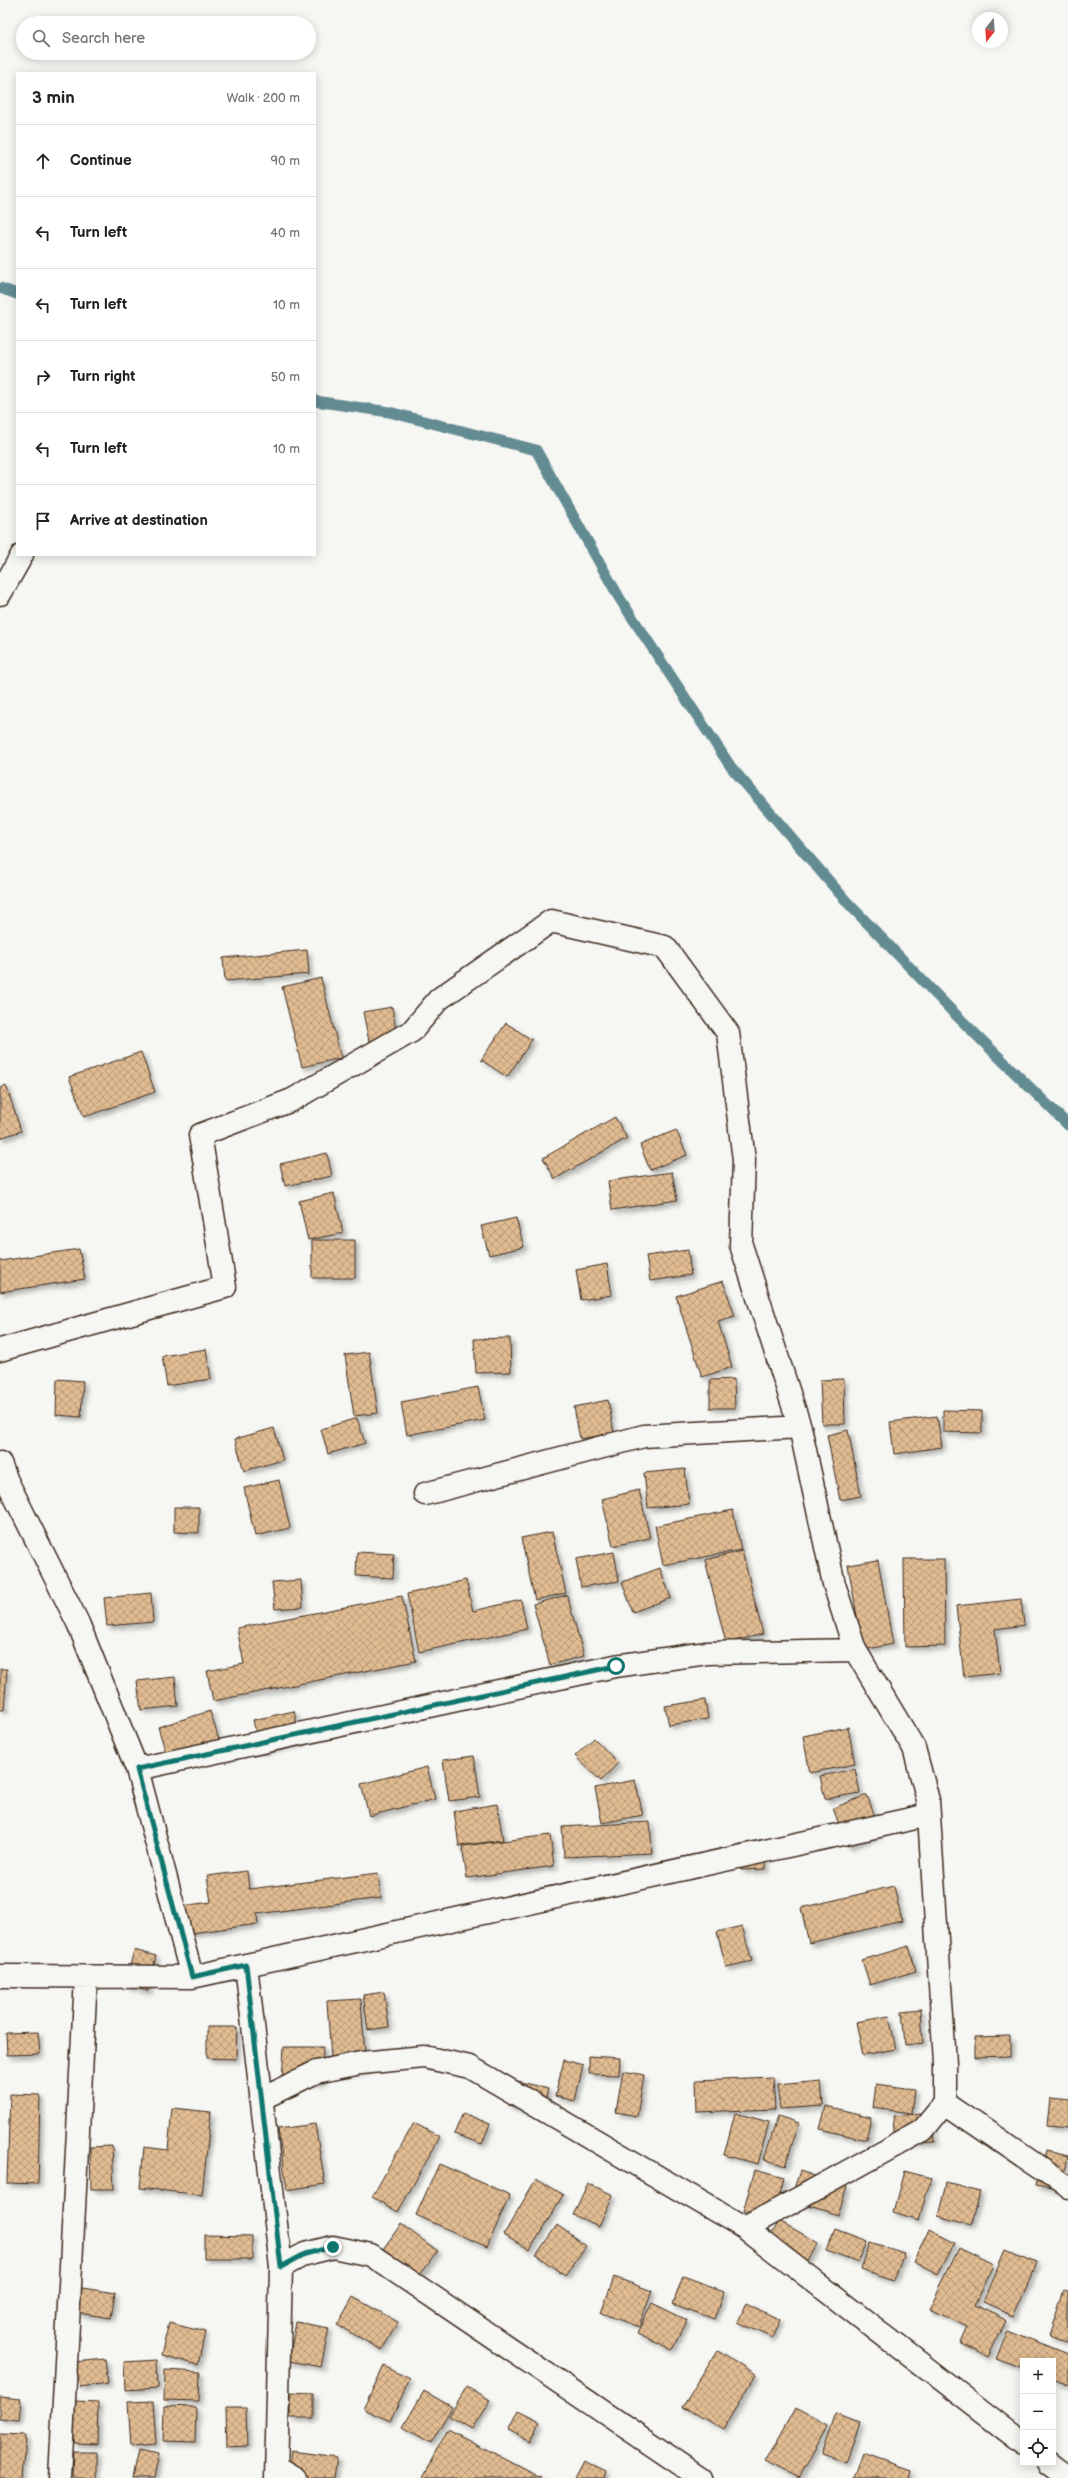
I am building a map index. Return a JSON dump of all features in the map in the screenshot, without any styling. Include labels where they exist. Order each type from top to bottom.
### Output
[{"type":"street","points":[[0,594],[21,556]]},
{"type":"street","points":[[0,1350],[225,1287],[200,1135],[292,1100],[412,1031],[439,998],[551,921],[665,947],[728,1033],[744,1160],[741,1245],[800,1427],[834,1584],[855,1650],[914,1748],[928,1800],[945,2063],[945,2103],[923,2130],[745,2228]]},
{"type":"street","points":[[425,1494],[644,1436],[800,1427]]},
{"type":"street","points":[[0,1463],[7,1481],[78,1623],[137,1769],[192,1977]]},
{"type":"street","points":[[137,1769],[616,1666],[707,1653],[855,1650]]},
{"type":"street","points":[[0,1976],[192,1977],[929,1815]]},
{"type":"street","points":[[246,1965],[281,2267],[277,2472],[296,2478]]},
{"type":"street","points":[[60,2478],[86,1977]]},
{"type":"street","points":[[261,2099],[316,2072],[361,2063],[424,2057],[470,2067],[745,2228],[1020,2441]]},
{"type":"street","points":[[945,2103],[1068,2187]]},
{"type":"street","points":[[281,2267],[305,2254],[333,2247],[371,2255],[702,2478]]},
{"type":"street","points":[[1052,2466],[1068,2478]]},
{"type":"building","points":[[307,950],[309,974],[225,981],[223,958]]},
{"type":"building","points":[[321,978],[341,1058],[302,1067],[282,987]]},
{"type":"building","points":[[392,1007],[397,1036],[369,1041],[363,1012]]},
{"type":"building","points":[[506,1023],[532,1040],[507,1077],[481,1060]]},
{"type":"building","points":[[141,1052],[155,1092],[84,1117],[69,1077]]},
{"type":"building","points":[[6,1085],[21,1131],[0,1138],[0,1088]]},
{"type":"building","points":[[615,1117],[627,1138],[555,1179],[543,1158]]},
{"type":"building","points":[[676,1130],[687,1155],[650,1170],[640,1145]]},
{"type":"building","points":[[327,1153],[332,1176],[285,1186],[280,1164]]},
{"type":"building","points":[[672,1172],[677,1200],[612,1210],[608,1181]]},
{"type":"building","points":[[334,1193],[343,1233],[308,1240],[299,1201]]},
{"type":"building","points":[[516,1218],[524,1247],[489,1255],[481,1226]]},
{"type":"building","points":[[312,1240],[355,1240],[355,1278],[312,1278]]},
{"type":"building","points":[[79,1249],[85,1279],[0,1292],[0,1261]]},
{"type":"building","points":[[688,1250],[691,1275],[650,1281],[646,1256]]},
{"type":"building","points":[[607,1264],[612,1295],[581,1300],[576,1270]]},
{"type":"building","points":[[723,1281],[735,1316],[718,1321],[732,1367],[702,1377],[676,1296]]},
{"type":"building","points":[[510,1338],[511,1372],[476,1373],[474,1339]]},
{"type":"building","points":[[206,1349],[211,1379],[167,1386],[162,1356]]},
{"type":"building","points":[[369,1352],[378,1413],[354,1416],[345,1355]]},
{"type":"building","points":[[57,1379],[83,1381],[81,1417],[56,1415]]},
{"type":"building","points":[[734,1379],[735,1408],[710,1408],[710,1380]]},
{"type":"building","points":[[844,1379],[845,1424],[822,1424],[820,1380]]},
{"type":"building","points":[[478,1387],[485,1420],[407,1435],[401,1402]]},
{"type":"building","points":[[608,1400],[614,1433],[580,1439],[574,1407]]},
{"type":"building","points":[[943,1410],[982,1411],[982,1433],[943,1432]]},
{"type":"building","points":[[937,1416],[942,1447],[894,1454],[890,1422]]},
{"type":"building","points":[[357,1418],[365,1443],[328,1454],[321,1429]]},
{"type":"building","points":[[274,1428],[283,1460],[244,1471],[235,1439]]},
{"type":"building","points":[[848,1430],[861,1496],[840,1500],[827,1435]]},
{"type":"building","points":[[685,1469],[689,1504],[648,1508],[644,1473]]},
{"type":"building","points":[[279,1480],[290,1528],[255,1536],[244,1488]]},
{"type":"building","points":[[639,1490],[650,1538],[613,1546],[602,1499]]},
{"type":"building","points":[[174,1507],[199,1507],[199,1533],[174,1532]]},
{"type":"building","points":[[733,1510],[741,1550],[663,1565],[655,1526]]},
{"type":"building","points":[[552,1532],[566,1593],[535,1600],[521,1538]]},
{"type":"building","points":[[742,1551],[763,1634],[726,1643],[705,1560]]},
{"type":"building","points":[[357,1552],[394,1554],[393,1578],[356,1576]]},
{"type":"building","points":[[614,1552],[619,1581],[581,1587],[576,1559]]},
{"type":"building","points":[[904,1559],[944,1559],[945,1646],[905,1647]]},
{"type":"building","points":[[878,1560],[893,1644],[863,1650],[848,1565]]},
{"type":"building","points":[[660,1568],[671,1598],[633,1612],[622,1582]]},
{"type":"building","points":[[301,1580],[303,1607],[275,1609],[272,1582]]},
{"type":"building","points":[[466,1580],[473,1611],[521,1600],[527,1629],[419,1652],[407,1594]]},
{"type":"building","points":[[151,1593],[153,1622],[107,1626],[104,1598]]},
{"type":"building","points":[[567,1595],[584,1656],[550,1665],[533,1604]]},
{"type":"building","points":[[402,1596],[416,1661],[213,1701],[207,1671],[244,1664],[237,1628]]},
{"type":"building","points":[[1021,1599],[1024,1625],[995,1629],[1000,1673],[964,1677],[956,1606]]},
{"type":"building","points":[[0,1669],[7,1669],[4,1710],[0,1710]]},
{"type":"building","points":[[175,1677],[178,1706],[141,1710],[137,1681]]},
{"type":"building","points":[[705,1700],[708,1719],[669,1725],[665,1706]]},
{"type":"building","points":[[210,1711],[219,1740],[167,1756],[158,1727]]},
{"type":"building","points":[[294,1711],[301,1742],[260,1751],[253,1720]]},
{"type":"building","points":[[848,1727],[855,1764],[810,1773],[803,1736]]},
{"type":"building","points":[[594,1738],[618,1763],[601,1781],[575,1756]]},
{"type":"building","points":[[474,1756],[480,1797],[449,1801],[443,1760]]},
{"type":"building","points":[[427,1767],[435,1799],[369,1816],[361,1784]]},
{"type":"building","points":[[855,1769],[860,1793],[825,1799],[820,1776]]},
{"type":"building","points":[[635,1780],[643,1815],[602,1823],[595,1788]]},
{"type":"building","points":[[867,1795],[881,1833],[847,1846],[833,1808]]},
{"type":"building","points":[[497,1804],[503,1840],[459,1846],[454,1811]]},
{"type":"building","points":[[650,1822],[652,1853],[564,1857],[562,1827]]},
{"type":"building","points":[[550,1835],[554,1866],[467,1878],[462,1846]]},
{"type":"building","points":[[740,1844],[766,1844],[766,1869],[741,1870]]},
{"type":"building","points":[[247,1871],[249,1889],[378,1873],[381,1898],[257,1914],[258,1924],[184,1934],[181,1906],[211,1902],[207,1876]]},
{"type":"building","points":[[894,1886],[902,1921],[809,1943],[801,1908]]},
{"type":"building","points":[[742,1926],[752,1961],[726,1967],[717,1932]]},
{"type":"building","points":[[909,1946],[916,1971],[870,1985],[862,1960]]},
{"type":"building","points":[[134,1950],[156,1956],[148,1991],[125,1986]]},
{"type":"building","points":[[384,1992],[389,2027],[368,2030],[363,1995]]},
{"type":"building","points":[[361,1999],[366,2071],[332,2073],[327,2001]]},
{"type":"building","points":[[921,2009],[923,2043],[905,2045],[902,2011]]},
{"type":"building","points":[[889,2016],[896,2049],[863,2055],[856,2022]]},
{"type":"building","points":[[207,2027],[237,2027],[236,2059],[207,2058]]},
{"type":"building","points":[[38,2032],[40,2054],[7,2055],[6,2033]]},
{"type":"building","points":[[1010,2036],[1010,2056],[975,2057],[975,2037]]},
{"type":"building","points":[[284,2047],[323,2047],[322,2082],[282,2080]]},
{"type":"building","points":[[589,2056],[620,2058],[619,2075],[589,2074]]},
{"type":"building","points":[[564,2060],[583,2065],[575,2101],[555,2096]]},
{"type":"building","points":[[623,2071],[644,2075],[637,2116],[616,2112]]},
{"type":"building","points":[[773,2077],[775,2109],[697,2112],[696,2080]]},
{"type":"building","points":[[514,2080],[548,2089],[542,2114],[508,2105]]},
{"type":"building","points":[[821,2081],[823,2106],[780,2109],[777,2085]]},
{"type":"building","points":[[876,2084],[914,2089],[911,2113],[873,2108]]},
{"type":"building","points":[[10,2094],[40,2095],[38,2184],[7,2183]]},
{"type":"building","points":[[1049,2097],[1068,2099],[1068,2128],[1046,2126]]},
{"type":"building","points":[[826,2106],[871,2117],[866,2140],[820,2129]]},
{"type":"building","points":[[172,2108],[211,2112],[202,2195],[140,2188],[144,2147],[168,2150]]},
{"type":"building","points":[[463,2113],[490,2124],[482,2144],[454,2134]]},
{"type":"building","points":[[735,2113],[769,2122],[758,2164],[724,2155]]},
{"type":"building","points":[[932,2113],[935,2142],[895,2145],[893,2116]]},
{"type":"building","points":[[778,2116],[799,2123],[785,2166],[764,2159]]},
{"type":"building","points":[[414,2123],[440,2137],[398,2212],[372,2197]]},
{"type":"building","points":[[315,2124],[325,2184],[287,2190],[278,2129]]},
{"type":"building","points":[[112,2146],[114,2189],[91,2189],[90,2147]]},
{"type":"building","points":[[1045,2150],[1068,2155],[1061,2192],[1037,2187]]},
{"type":"building","points":[[439,2164],[510,2195],[487,2247],[416,2215]]},
{"type":"building","points":[[755,2170],[784,2178],[774,2219],[743,2211]]},
{"type":"building","points":[[800,2171],[847,2187],[838,2215],[790,2200]]},
{"type":"building","points":[[904,2171],[931,2178],[919,2220],[893,2212]]},
{"type":"building","points":[[536,2179],[563,2195],[530,2250],[504,2234]]},
{"type":"building","points":[[588,2183],[613,2195],[599,2226],[573,2215]]},
{"type":"building","points":[[946,2184],[980,2192],[972,2225],[938,2216]]},
{"type":"building","points":[[779,2221],[819,2243],[804,2271],[764,2249]]},
{"type":"building","points":[[401,2224],[438,2251],[420,2275],[383,2249]]},
{"type":"building","points":[[557,2225],[586,2246],[565,2276],[536,2255]]},
{"type":"building","points":[[835,2229],[867,2241],[858,2263],[826,2251]]},
{"type":"building","points":[[929,2230],[954,2243],[938,2274],[913,2261]]},
{"type":"building","points":[[204,2235],[252,2236],[252,2259],[204,2259]]},
{"type":"building","points":[[870,2242],[904,2253],[894,2281],[861,2270]]},
{"type":"building","points":[[959,2248],[994,2265],[975,2305],[1006,2320],[988,2357],[960,2343],[967,2327],[929,2309]]},
{"type":"building","points":[[1006,2250],[1036,2263],[1013,2316],[983,2303]]},
{"type":"building","points":[[683,2276],[724,2291],[714,2319],[673,2304]]},
{"type":"building","points":[[614,2277],[652,2291],[639,2327],[601,2313]]},
{"type":"building","points":[[82,2288],[115,2293],[111,2318],[78,2313]]},
{"type":"building","points":[[1064,2291],[1068,2293],[1068,2333],[1065,2341],[1049,2335]]},
{"type":"building","points":[[353,2297],[398,2322],[382,2350],[337,2325]]},
{"type":"building","points":[[652,2303],[687,2320],[672,2350],[637,2334]]},
{"type":"building","points":[[746,2303],[780,2320],[772,2338],[738,2322]]},
{"type":"building","points":[[296,2322],[329,2328],[321,2367],[289,2361]]},
{"type":"building","points":[[169,2323],[205,2332],[198,2365],[161,2355]]},
{"type":"building","points":[[1008,2329],[1068,2353],[1068,2387],[1056,2382],[1056,2358],[1020,2358],[1020,2368],[996,2359]]},
{"type":"building","points":[[718,2350],[756,2375],[723,2430],[683,2406]]},
{"type":"building","points":[[105,2359],[108,2383],[80,2387],[76,2362]]},
{"type":"building","points":[[157,2360],[158,2388],[125,2390],[124,2362]]},
{"type":"building","points":[[384,2366],[410,2379],[390,2421],[363,2409]]},
{"type":"building","points":[[165,2370],[200,2372],[199,2401],[164,2400]]},
{"type":"building","points":[[467,2386],[490,2400],[472,2429],[449,2416]]},
{"type":"building","points":[[424,2391],[452,2407],[431,2443],[403,2427]]},
{"type":"building","points":[[290,2393],[314,2394],[314,2418],[290,2418]]},
{"type":"building","points":[[0,2397],[21,2399],[19,2421],[0,2419]]},
{"type":"building","points":[[75,2401],[98,2402],[97,2444],[74,2443]]},
{"type":"building","points":[[153,2401],[156,2444],[131,2446],[128,2402]]},
{"type":"building","points":[[164,2406],[196,2407],[195,2442],[163,2441]]},
{"type":"building","points":[[226,2408],[246,2408],[247,2446],[227,2447]]},
{"type":"building","points":[[795,2409],[828,2427],[799,2478],[766,2461]]},
{"type":"building","points":[[518,2410],[540,2421],[531,2441],[508,2430]]},
{"type":"building","points":[[836,2414],[859,2423],[845,2462],[822,2454]]},
{"type":"building","points":[[448,2429],[541,2478],[422,2478]]},
{"type":"building","points":[[0,2434],[26,2435],[23,2478],[0,2478]]},
{"type":"building","points":[[138,2450],[159,2454],[154,2478],[132,2478]]},
{"type":"building","points":[[291,2451],[337,2457],[334,2478],[288,2478]]},
{"type":"building","points":[[74,2452],[97,2452],[97,2478],[73,2478]]},
{"type":"building","points":[[863,2453],[911,2470],[909,2478],[854,2478]]},
{"type":"building","points":[[583,2461],[606,2472],[604,2478],[574,2478]]},
{"type":"waterway","points":[[0,288],[16,294]]},
{"type":"waterway","points":[[316,401],[389,412],[536,450],[620,599],[731,767],[847,902],[950,1009],[1068,1125]]},
{"type":"route","points":[[333,2247],[305,2254],[281,2267],[246,1965],[192,1977],[137,1769],[616,1666]]}]
